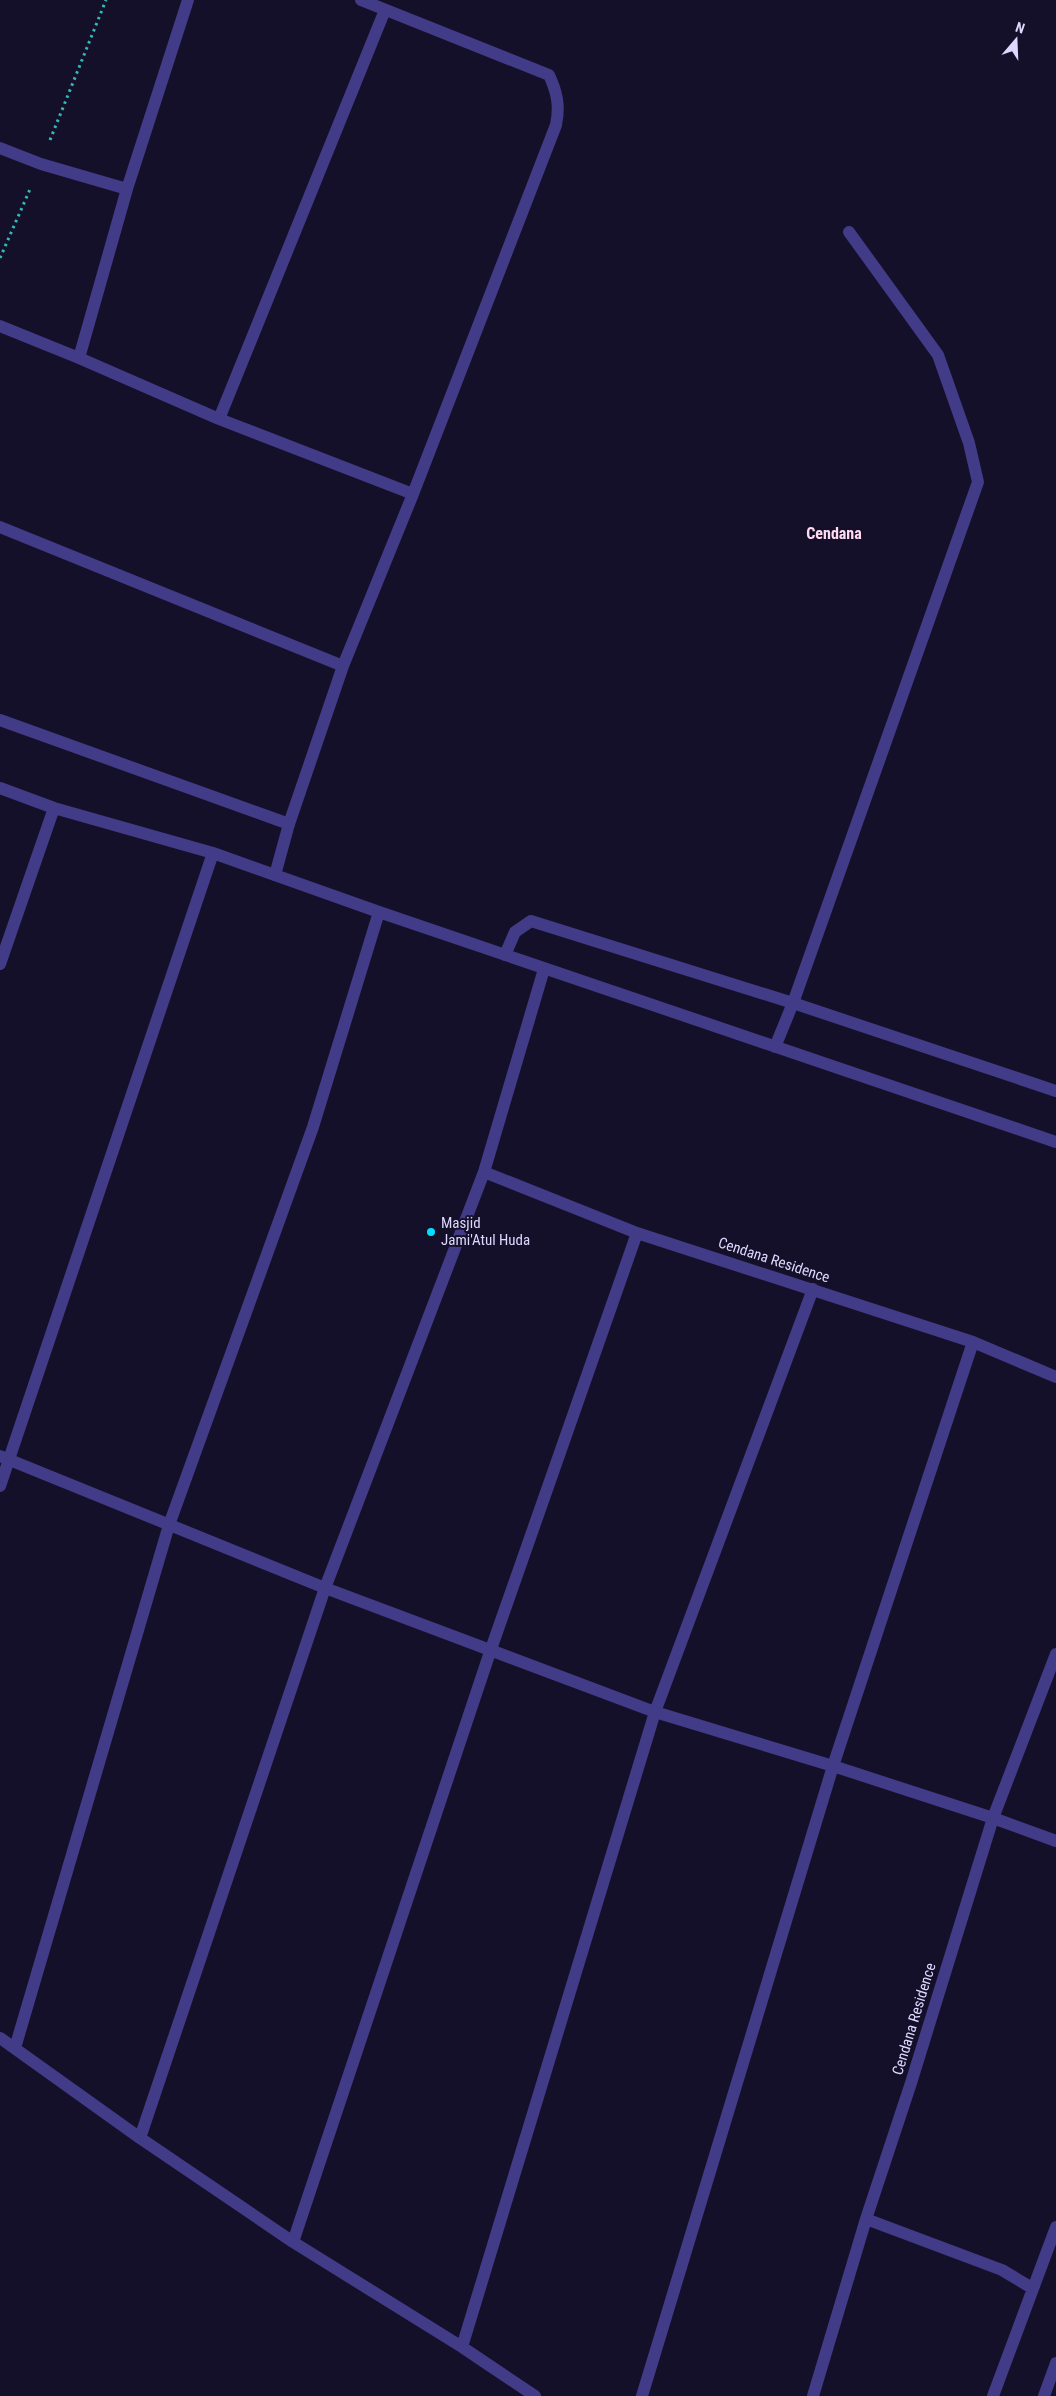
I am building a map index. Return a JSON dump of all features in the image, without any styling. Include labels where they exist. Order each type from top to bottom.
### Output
[{"type":"street","points":[[79,358],[127,189],[188,0]]},
{"type":"street","points":[[275,875],[289,824],[344,666],[556,125],[559,110],[557,94],[549,75],[361,0]]},
{"type":"street","points":[[219,419],[385,10]]},
{"type":"street","points":[[0,148],[41,164],[127,189]]},
{"type":"street","points":[[775,1047],[793,1003],[978,482],[969,442],[938,355],[849,232]]},
{"type":"street","points":[[0,326],[219,419],[413,494]]},
{"type":"street","points":[[0,527],[344,666]]},
{"type":"street","points":[[0,720],[289,824]]},
{"type":"street","points":[[0,788],[54,808],[213,853],[379,912],[1056,1142]]},
{"type":"street","points":[[0,964],[54,808]]},
{"type":"street","points":[[0,1486],[4,1458],[213,853]]},
{"type":"street","points":[[14,2048],[170,1525],[312,1127],[379,912]]},
{"type":"street","points":[[505,955],[515,932],[531,922],[793,1003],[1056,1091]]},
{"type":"street","points":[[140,2138],[325,1588],[484,1172],[544,968]]},
{"type":"street","name":"Cendana Residence","points":[[484,1172],[637,1234],[973,1342],[1056,1377]]},
{"type":"street","points":[[293,2242],[490,1652],[637,1234]]},
{"type":"street","points":[[462,2347],[655,1712],[813,1289]]},
{"type":"street","points":[[642,2396],[833,1766],[973,1342]]},
{"type":"street","points":[[4,1458],[325,1588],[490,1652],[655,1712],[833,1766],[993,1818],[1056,1841]]},
{"type":"street","name":"Cendana Residence","points":[[813,2396],[866,2219],[911,2084],[993,1818],[1056,1654]]},
{"type":"street","points":[[0,2038],[140,2138],[293,2242],[462,2347],[535,2396]]},
{"type":"street","points":[[866,2219],[1002,2270],[1032,2288]]},
{"type":"street","points":[[993,2396],[1056,2227]]},
{"type":"street","points":[[1044,2396],[1056,2364]]},
{"type":"path","points":[[0,258],[41,164],[106,0]]},
{"type":"place","name":"Masjid Jami'Atul Huda","points":[[431,1232]]},
{"type":"district","name":"Cendana","points":[[834,533]]}]
